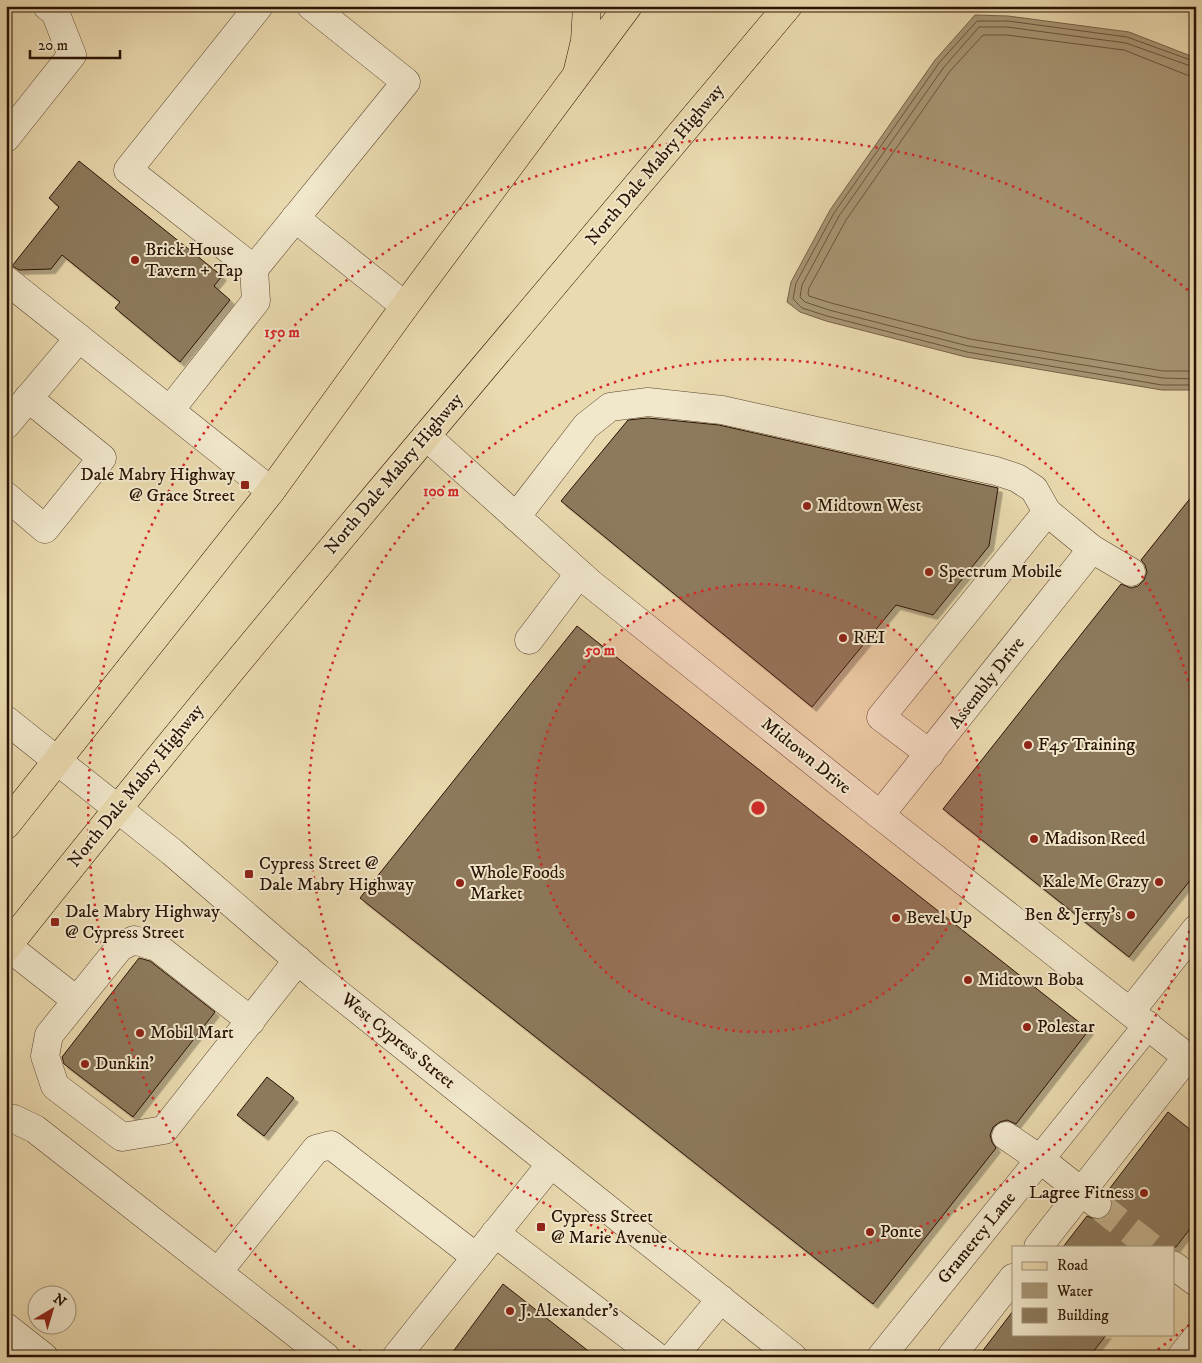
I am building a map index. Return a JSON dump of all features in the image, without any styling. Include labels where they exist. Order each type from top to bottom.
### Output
[{"type":"main road","points":[[577,74],[585,41],[587,6]]},
{"type":"main road","points":[[6,825],[271,491],[405,306],[628,6]]},
{"type":"main road","name":"North Dale Mabry Highway","points":[[7,947],[117,808],[426,436],[788,6]]},
{"type":"street","points":[[6,138],[72,55],[55,12],[47,6]]},
{"type":"street","points":[[254,269],[128,170],[259,6]]},
{"type":"street","points":[[170,410],[256,301],[254,269],[406,82],[311,6]]},
{"type":"street","points":[[295,218],[405,306]]},
{"type":"street","points":[[6,280],[271,491]]},
{"type":"street","points":[[6,425],[79,338]]},
{"type":"street","points":[[6,496],[45,529],[102,458],[28,398]]},
{"type":"street","points":[[516,517],[586,426],[610,408],[648,402],[722,410],[996,471],[1017,478],[1034,489],[1047,512],[1092,549],[1131,572]]},
{"type":"street","name":"Midtown Drive","points":[[426,436],[579,574],[880,815],[1191,1060]]},
{"type":"street","points":[[930,754],[881,717],[1047,512]]},
{"type":"street","name":"Assembly Drive","points":[[880,815],[1092,549]]},
{"type":"street","points":[[529,640],[579,574]]},
{"type":"street","name":"West Cypress Street","points":[[6,720],[117,808],[298,960],[550,1164],[793,1357]]},
{"type":"street","name":"Gramercy Lane","points":[[881,1357],[1040,1159],[1139,1019],[1196,929]]},
{"type":"street","points":[[251,1021],[157,947],[134,940],[120,947],[49,1034],[45,1056],[55,1086],[122,1137],[164,1130],[251,1021],[298,960]]},
{"type":"street","points":[[7,947],[76,1000]]},
{"type":"street","points":[[1039,1246],[1089,1198],[1191,1060]]},
{"type":"street","points":[[6,1119],[14,1119],[36,1129],[326,1357]]},
{"type":"street","points":[[1006,1136],[1040,1159],[1089,1198]]},
{"type":"street","points":[[218,1272],[316,1149],[331,1145],[476,1257]]},
{"type":"street","points":[[396,1357],[550,1164]]},
{"type":"street","points":[[495,1232],[657,1357]]},
{"type":"street","points":[[1174,1265],[1196,1282]]},
{"type":"street","points":[[951,1357],[1012,1279]]},
{"type":"street","points":[[674,1357],[721,1300]]},
{"type":"street","points":[[6,1327],[44,1357]]},
{"type":"street","points":[[1181,1357],[1196,1338]]},
{"type":"water","points":[[975,15],[1008,16],[1129,32],[1196,58],[1196,390],[1162,390],[966,357],[826,321],[800,312],[787,302],[791,282],[830,210],[935,60]]},
{"type":"building","name":"Brick House Tavern + Tap","points":[[79,161],[222,276],[214,286],[230,300],[180,362],[115,308],[120,302],[62,255],[51,269],[19,270],[12,266],[59,207],[49,198]]},
{"type":"building","name":"Midtown West","points":[[648,418],[719,425],[998,488],[989,546],[933,615],[896,605],[812,707],[561,501],[628,420]]},
{"type":"building","points":[[1196,491],[1196,873],[1129,957],[943,809],[1121,584],[1131,588],[1138,586],[1144,580],[1147,572],[1141,560]]},
{"type":"building","points":[[577,626],[1089,1030],[1016,1124],[1007,1120],[993,1127],[990,1135],[996,1148],[873,1304],[360,898]]},
{"type":"building","name":"Mobil Mart","points":[[139,958],[150,961],[215,1012],[133,1117],[64,1064],[62,1057]]},
{"type":"building","points":[[267,1077],[294,1098],[264,1136],[237,1115]]},
{"type":"building","points":[[1168,1112],[1196,1134],[1196,1221],[1176,1247],[1064,1246],[1087,1216],[1094,1219],[1102,1219],[1110,1213],[1112,1199],[1107,1192]]},
{"type":"building","name":"J. Alexander's","points":[[503,1284],[596,1357],[449,1357]]},
{"type":"building","points":[[1012,1312],[1012,1336],[1105,1336],[1089,1357],[978,1357]]},
{"type":"tunnel","points":[[1097,1204],[1150,1246]]},
{"type":"place","name":"Brick House Tavern + Tap","points":[[135,260]]},
{"type":"place","name":"Dale Mabry Highway @ Grace Street","points":[[245,485]]},
{"type":"place","name":"Midtown West","points":[[807,506]]},
{"type":"place","name":"Spectrum Mobile","points":[[929,572]]},
{"type":"place","name":"REI","points":[[843,638]]},
{"type":"place","name":"F45 Training","points":[[1028,745]]},
{"type":"place","name":"Madison Reed","points":[[1034,839]]},
{"type":"place","name":"Cypress Street @ Dale Mabry Highway","points":[[249,874]]},
{"type":"place","name":"Kale Me Crazy","points":[[1159,882]]},
{"type":"place","name":"Whole Foods Market","points":[[460,883]]},
{"type":"place","name":"Ben & Jerry's","points":[[1131,915]]},
{"type":"place","name":"Bevel Up","points":[[896,918]]},
{"type":"place","name":"Dale Mabry Highway @ Cypress Street","points":[[55,922]]},
{"type":"place","name":"Midtown Boba","points":[[968,980]]},
{"type":"place","name":"Polestar","points":[[1027,1027]]},
{"type":"place","name":"Mobil Mart","points":[[140,1033]]},
{"type":"place","name":"Dunkin'","points":[[85,1064]]},
{"type":"place","name":"Lagree Fitness","points":[[1144,1193]]},
{"type":"place","name":"Cypress Street @ Marie Avenue","points":[[541,1227]]},
{"type":"place","name":"Ponte","points":[[870,1232]]},
{"type":"place","name":"J. Alexander's","points":[[510,1311]]}]
